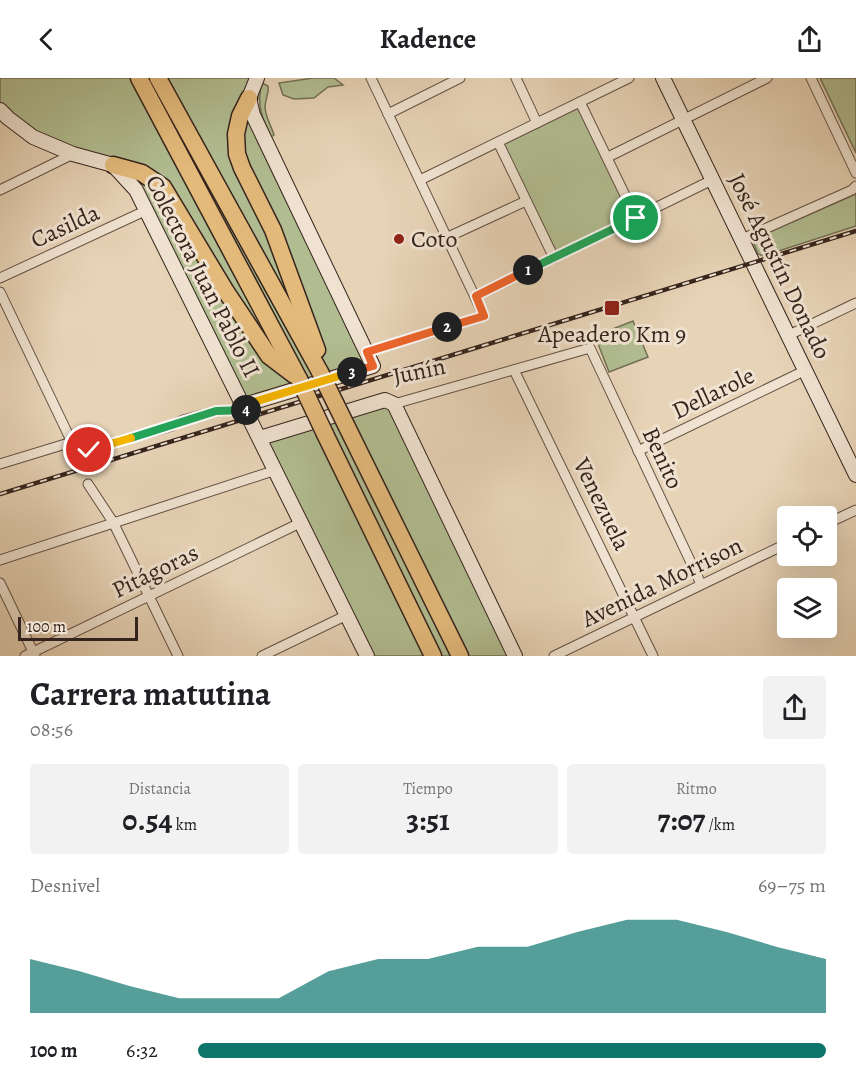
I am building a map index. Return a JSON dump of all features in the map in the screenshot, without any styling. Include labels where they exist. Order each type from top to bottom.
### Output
[{"type":"highway","points":[[139,78],[299,380],[433,656]]},
{"type":"highway","points":[[158,78],[320,372],[460,656]]},
{"type":"highway","points":[[249,98],[240,116],[236,134],[237,154],[281,251],[317,348],[320,372]]},
{"type":"highway","points":[[113,165],[142,173],[163,187],[225,290],[269,356],[299,380]]},
{"type":"main road","points":[[245,407],[370,359],[253,115],[249,98],[257,78]]},
{"type":"main road","name":"José Agustín Donado","points":[[663,78],[856,475]]},
{"type":"main road","name":"Colectora Juan Pablo II","points":[[0,110],[33,138],[73,154],[113,165],[136,190],[367,656]]},
{"type":"main road","name":"Junín","points":[[260,438],[385,399],[394,404]]},
{"type":"main road","points":[[394,404],[515,656]]},
{"type":"street","points":[[370,359],[484,316],[371,78]]},
{"type":"street","points":[[388,114],[460,78]]},
{"type":"street","points":[[516,78],[537,123]]},
{"type":"street","points":[[420,180],[629,78]]},
{"type":"street","points":[[608,157],[767,78]]},
{"type":"street","points":[[811,78],[856,172]]},
{"type":"street","points":[[580,102],[636,218]]},
{"type":"street","points":[[498,142],[554,258]]},
{"type":"street","points":[[0,190],[73,154]]},
{"type":"street","points":[[476,296],[712,180]]},
{"type":"street","points":[[742,239],[852,190],[856,186]]},
{"type":"street","points":[[448,237],[526,201]]},
{"type":"street","name":"Casilda","points":[[0,278],[147,210]]},
{"type":"street","points":[[0,292],[77,453],[172,426],[183,420],[216,411],[245,407]]},
{"type":"street","points":[[789,335],[856,303]]},
{"type":"street","name":"Junín","points":[[394,404],[590,348]]},
{"type":"street","name":"Benito","points":[[590,348],[701,584]]},
{"type":"street","name":"Venezuela","points":[[514,370],[653,656]]},
{"type":"street","name":"Dellarole","points":[[638,451],[806,370]]},
{"type":"street","points":[[0,464],[72,442]]},
{"type":"street","points":[[0,560],[276,470]]},
{"type":"street","points":[[88,484],[113,522],[178,656]]},
{"type":"street","points":[[837,519],[856,510]]},
{"type":"street","name":"Pitágoras","points":[[31,655],[302,522]]},
{"type":"street","name":"Avenida Morrison","points":[[554,656],[777,548]]},
{"type":"street","points":[[0,583],[31,655]]},
{"type":"street","points":[[263,656],[347,615]]},
{"type":"green space","points":[[0,78],[257,78],[249,98],[373,366],[244,405],[124,175],[73,154],[0,110]]},
{"type":"green space","points":[[313,78],[334,78],[343,85],[328,87],[314,98],[294,99],[283,95],[279,83]]},
{"type":"green space","points":[[820,78],[856,78],[856,153]]},
{"type":"green space","points":[[262,83],[268,86],[265,110],[274,135],[271,137],[261,111]]},
{"type":"green space","points":[[580,102],[636,218],[554,258],[498,142]]},
{"type":"green space","points":[[856,194],[856,226],[763,256],[758,254],[754,239]]},
{"type":"green space","points":[[633,321],[648,357],[609,372],[595,336]]},
{"type":"green space","points":[[385,400],[515,656],[367,656],[260,438]]},
{"type":"railway","points":[[0,494],[856,231]]},
{"type":"place","name":"Coto","points":[[399,239]]},
{"type":"place","name":"Apeadero Km 9","points":[[612,308]]},
{"type":"route","points":[[89,450],[216,411],[246,410],[244,405],[373,366],[367,352],[484,316],[476,296],[636,218]]}]
